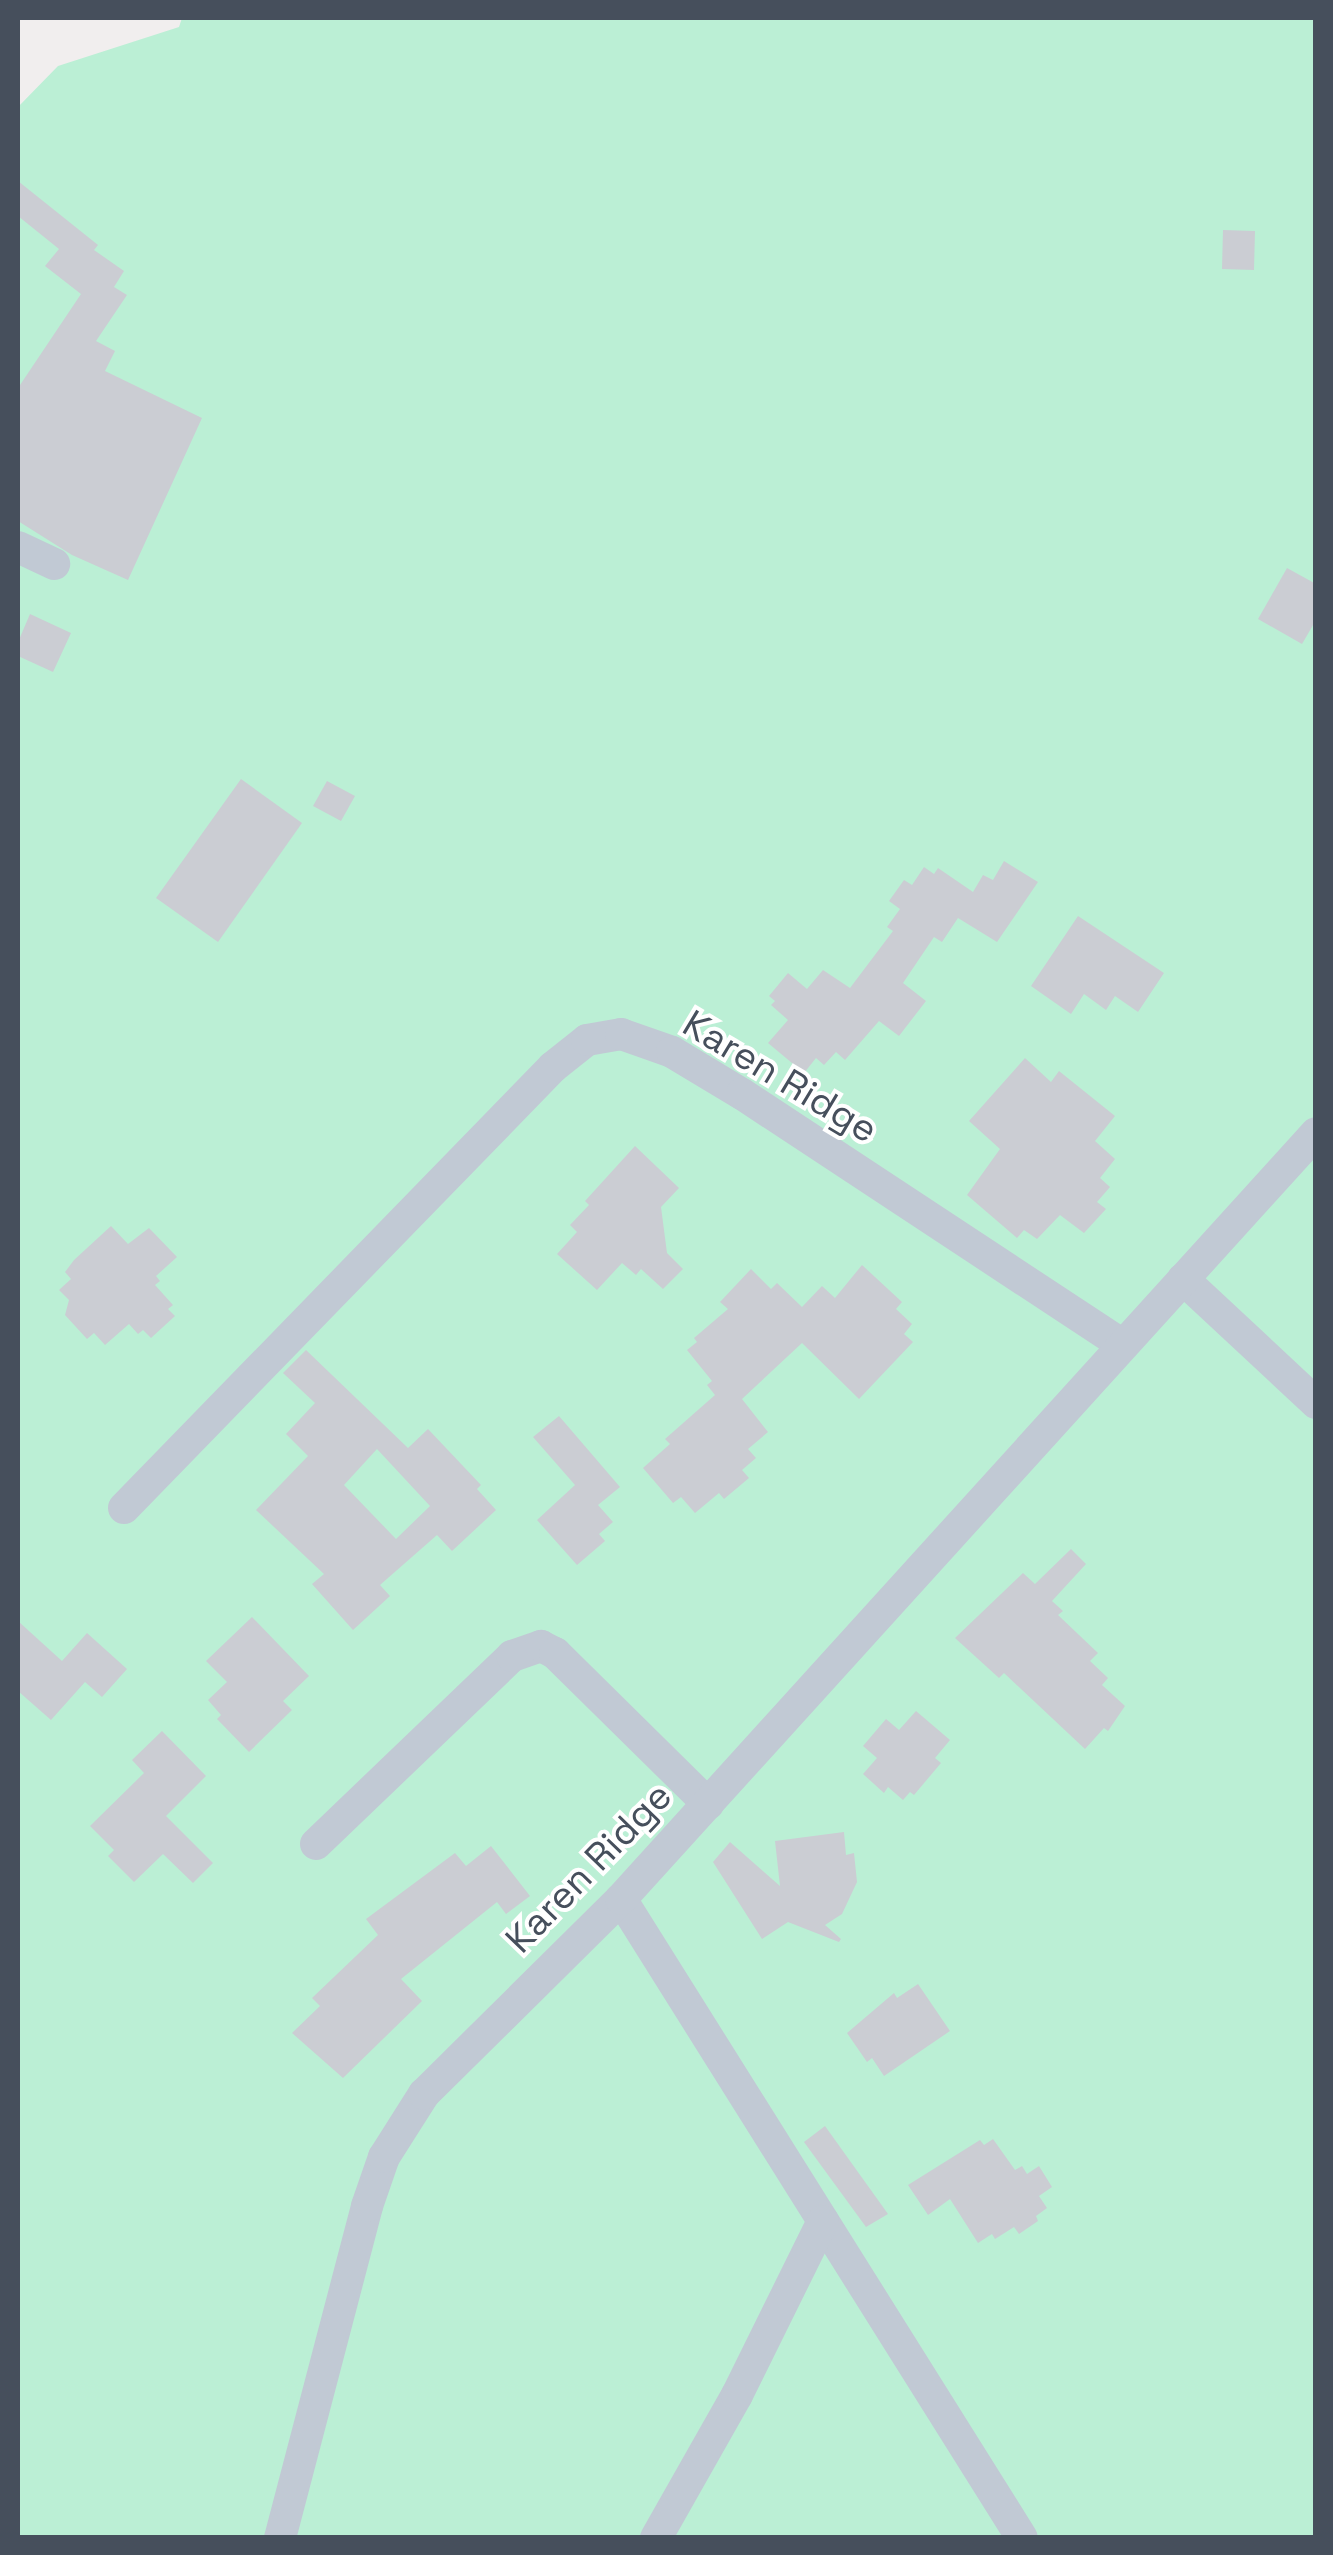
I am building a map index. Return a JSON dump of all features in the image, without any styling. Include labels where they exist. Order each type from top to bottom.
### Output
[{"type":"street","points":[[18,547],[54,564]]},
{"type":"street","name":"Karen Ridge","points":[[124,1508],[553,1068],[587,1040],[622,1034],[672,1052],[742,1094],[1122,1345]]},
{"type":"street","name":"Karen Ridge","points":[[280,2538],[367,2206],[384,2156],[424,2094],[621,1900],[1316,1133]]},
{"type":"street","points":[[1182,1279],[1316,1403]]},
{"type":"street","points":[[316,1844],[512,1656],[542,1646],[554,1652],[708,1804]]},
{"type":"street","points":[[621,1900],[1022,2538]]},
{"type":"street","points":[[656,2538],[737,2395],[822,2221]]},
{"type":"green space","points":[[182,18],[1315,18],[1315,2537],[18,2538],[18,107],[58,66],[179,27]]},
{"type":"building","points":[[18,181],[98,245],[94,250],[124,271],[114,287],[127,295],[96,341],[115,351],[105,371],[202,418],[128,580],[72,555],[18,521],[18,388],[81,294],[45,266],[59,249],[18,216]]},
{"type":"building","points":[[1223,230],[1255,231],[1254,270],[1222,269]]},
{"type":"building","points":[[1287,568],[1316,584],[1316,620],[1302,644],[1258,619]]},
{"type":"building","points":[[30,614],[71,633],[53,672],[18,656],[18,642]]},
{"type":"building","points":[[241,779],[302,823],[218,942],[156,898]]},
{"type":"building","points":[[327,781],[355,796],[341,821],[313,806]]},
{"type":"building","points":[[1004,861],[1038,882],[997,942],[958,918],[942,942],[934,937],[903,983],[926,1001],[899,1036],[879,1021],[845,1060],[836,1052],[824,1065],[816,1058],[804,1073],[768,1043],[788,1020],[771,1005],[775,1001],[769,996],[788,973],[807,989],[823,970],[850,988],[893,931],[887,927],[900,909],[889,901],[904,880],[912,885],[924,867],[934,874],[938,868],[973,892],[983,875],[993,880]]},
{"type":"building","points":[[1078,916],[1164,973],[1138,1012],[1115,996],[1106,1010],[1084,994],[1071,1014],[1031,986]]},
{"type":"building","points":[[1025,1058],[1051,1082],[1059,1071],[1115,1116],[1095,1141],[1115,1159],[1100,1178],[1110,1187],[1097,1202],[1106,1209],[1084,1233],[1060,1215],[1037,1239],[1024,1230],[1017,1238],[967,1195],[1000,1149],[969,1121]]},
{"type":"building","points":[[635,1146],[679,1188],[661,1207],[667,1253],[683,1269],[663,1289],[641,1269],[636,1275],[622,1263],[597,1290],[557,1254],[577,1232],[570,1225],[589,1205],[585,1201]]},
{"type":"building","points":[[111,1226],[128,1244],[149,1228],[177,1257],[156,1276],[160,1281],[155,1285],[173,1305],[168,1309],[175,1316],[151,1338],[143,1330],[138,1334],[129,1324],[105,1345],[94,1333],[87,1339],[65,1315],[69,1300],[59,1290],[71,1279],[65,1272],[74,1260]]},
{"type":"building","points":[[862,1265],[902,1302],[896,1309],[912,1324],[904,1334],[913,1342],[859,1399],[802,1343],[742,1399],[768,1432],[748,1449],[756,1458],[742,1470],[749,1478],[724,1499],[719,1493],[695,1513],[681,1497],[673,1503],[643,1468],[670,1444],[665,1439],[715,1395],[707,1385],[712,1381],[687,1350],[697,1342],[694,1338],[728,1309],[720,1302],[751,1269],[771,1289],[777,1283],[802,1307],[822,1286],[835,1298]]},
{"type":"building","points":[[306,1350],[408,1448],[428,1429],[481,1485],[477,1489],[496,1510],[452,1551],[437,1535],[380,1585],[390,1596],[353,1630],[312,1584],[324,1574],[256,1510],[308,1456],[286,1434],[315,1403],[283,1373]],"holes":[[[377,1449],[430,1506],[396,1539],[344,1485]]]},
{"type":"building","points":[[559,1416],[620,1487],[598,1505],[613,1522],[599,1534],[605,1541],[577,1565],[537,1520],[575,1485],[533,1437]]},
{"type":"building","points":[[1071,1549],[1086,1564],[1052,1601],[1063,1611],[1058,1615],[1098,1653],[1090,1661],[1108,1678],[1102,1685],[1125,1706],[1108,1731],[1104,1728],[1085,1749],[1004,1673],[999,1678],[955,1638],[1023,1573],[1035,1584]]},
{"type":"building","points":[[252,1617],[309,1676],[283,1701],[292,1710],[249,1752],[217,1719],[221,1715],[208,1700],[227,1682],[206,1661]]},
{"type":"building","points":[[18,1621],[62,1661],[87,1633],[127,1669],[102,1697],[85,1682],[51,1720],[18,1691]]},
{"type":"building","points":[[916,1711],[950,1740],[935,1758],[941,1763],[914,1795],[910,1792],[903,1800],[888,1787],[884,1793],[863,1774],[877,1758],[863,1746],[886,1719],[899,1730]]},
{"type":"building","points":[[162,1731],[206,1776],[166,1816],[213,1863],[193,1883],[163,1854],[134,1882],[108,1856],[114,1850],[90,1826],[144,1773],[132,1760]]},
{"type":"building","points":[[844,1832],[846,1855],[854,1853],[857,1882],[842,1914],[825,1925],[841,1939],[839,1942],[788,1922],[762,1939],[713,1862],[730,1842],[780,1886],[775,1841]]},
{"type":"building","points":[[491,1846],[530,1896],[506,1914],[497,1902],[401,1979],[422,2001],[343,2078],[292,2033],[320,2006],[312,1998],[378,1935],[366,1919],[455,1853],[466,1866]]},
{"type":"building","points":[[918,1984],[950,2031],[884,2076],[872,2058],[867,2062],[847,2033],[894,1993],[897,1998]]},
{"type":"building","points":[[825,2126],[888,2214],[866,2227],[804,2142]]},
{"type":"building","points":[[993,2139],[1015,2170],[1022,2166],[1027,2174],[1039,2166],[1052,2187],[1039,2196],[1047,2208],[1036,2216],[1038,2221],[1019,2234],[1014,2227],[995,2239],[992,2234],[978,2243],[950,2199],[928,2215],[908,2185],[980,2140],[984,2145]]}]
